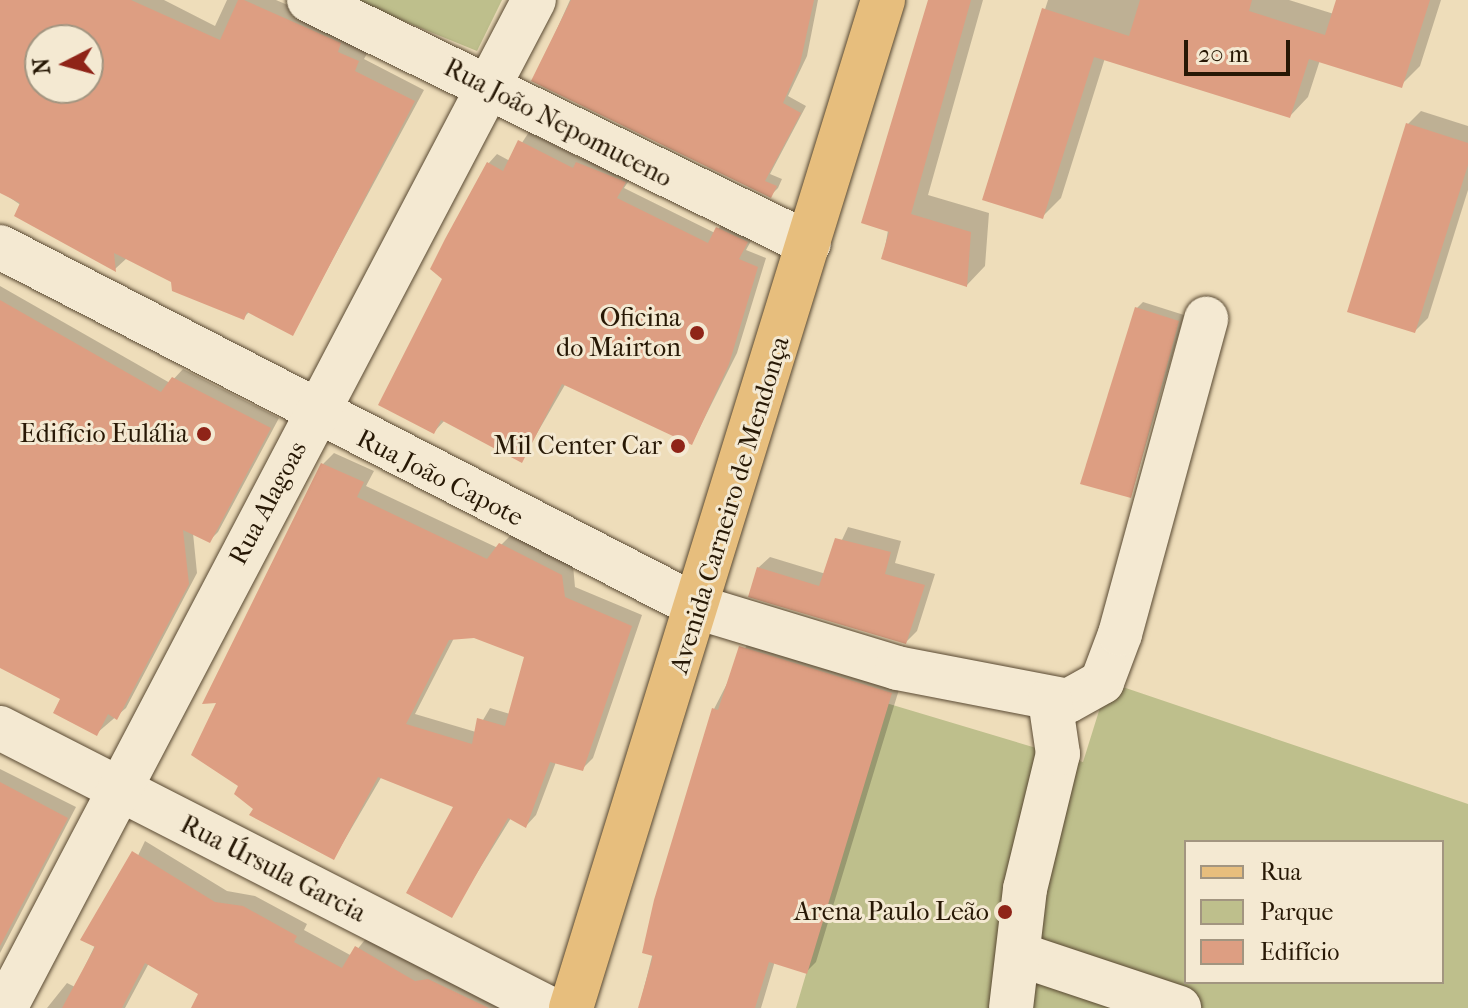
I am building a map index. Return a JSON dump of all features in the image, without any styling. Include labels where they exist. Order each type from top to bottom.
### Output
[{"type":"main road","name":"Avenida Carneiro de Mendonça","points":[[571,1008],[700,608],[883,0]]},
{"type":"street","name":"Rua João Nepomuceno","points":[[309,0],[809,244]]},
{"type":"street","name":"Rua Alagoas","points":[[5,1008],[534,0]]},
{"type":"street","name":"Rua João Capote","points":[[0,247],[315,415],[700,608],[897,668],[1050,700]]},
{"type":"street","points":[[1011,1008],[1018,954],[1058,754],[1050,700],[1078,700],[1102,682],[1206,319]]},
{"type":"street","name":"Rua Úrsula Garcia","points":[[0,728],[548,1008]]},
{"type":"street","points":[[1018,954],[1179,1008]]},
{"type":"green space","points":[[352,0],[502,0],[477,51]]},
{"type":"green space","name":"Arena Paulo Leão","points":[[1108,682],[1468,804],[1468,1008],[796,1008],[886,703],[1083,762]]},
{"type":"building","points":[[0,0],[131,0],[220,40],[238,0],[244,0],[341,43],[338,52],[359,61],[355,71],[415,101],[293,336],[247,312],[244,320],[172,291],[171,282],[114,253],[116,272],[14,216],[20,203],[0,193]]},
{"type":"building","points":[[571,0],[814,0],[800,64],[783,103],[801,113],[765,181],[777,186],[771,198],[531,81]]},
{"type":"building","points":[[928,0],[971,0],[911,214],[971,232],[967,287],[881,259],[889,232],[861,223]]},
{"type":"building","points":[[1140,0],[1252,0],[1249,11],[1325,35],[1336,0],[1430,0],[1402,88],[1309,59],[1290,118],[1094,57],[1043,219],[982,200],[1042,8],[1129,36]]},
{"type":"building","points":[[1406,123],[1468,143],[1468,165],[1415,333],[1347,312]]},
{"type":"building","points":[[518,140],[573,168],[576,162],[626,182],[617,198],[708,243],[716,227],[748,242],[739,259],[758,267],[729,364],[692,445],[562,384],[522,463],[441,420],[434,434],[378,405],[442,279],[430,269],[445,239],[487,162],[503,171]]},
{"type":"building","points":[[0,300],[161,392],[172,377],[271,428],[210,543],[183,530],[189,584],[117,720],[108,714],[97,736],[53,713],[60,699],[0,668]]},
{"type":"building","points":[[1135,307],[1179,321],[1131,498],[1080,484]]},
{"type":"building","points":[[321,463],[364,482],[357,497],[487,559],[499,543],[562,575],[565,597],[632,626],[583,771],[550,762],[526,828],[508,818],[452,918],[406,893],[453,807],[378,777],[334,860],[249,815],[253,809],[234,794],[238,786],[191,755],[216,703],[202,704]],"holes":[[[474,638],[524,657],[505,726],[477,718],[472,744],[406,724],[449,640]]]},
{"type":"building","points":[[835,538],[891,552],[885,574],[925,585],[906,644],[748,597],[757,567],[819,586]]},
{"type":"building","points":[[739,646],[892,693],[807,974],[769,962],[755,1008],[638,1008],[653,956],[642,953],[654,900],[712,708],[718,710]]},
{"type":"building","points":[[0,782],[68,818],[0,946]]},
{"type":"building","points":[[132,851],[215,902],[243,906],[297,936],[294,942],[342,968],[355,946],[415,981],[428,979],[489,1008],[191,1008],[198,994],[145,963],[122,1008],[62,1008],[95,947],[80,940]]},
{"type":"place","name":"Oficina do Mairton","points":[[697,333]]},
{"type":"place","name":"Edifício Eulália","points":[[204,434]]},
{"type":"place","name":"Mil Center Car","points":[[678,446]]},
{"type":"place","name":"Arena Paulo Leão","points":[[1005,912]]}]
